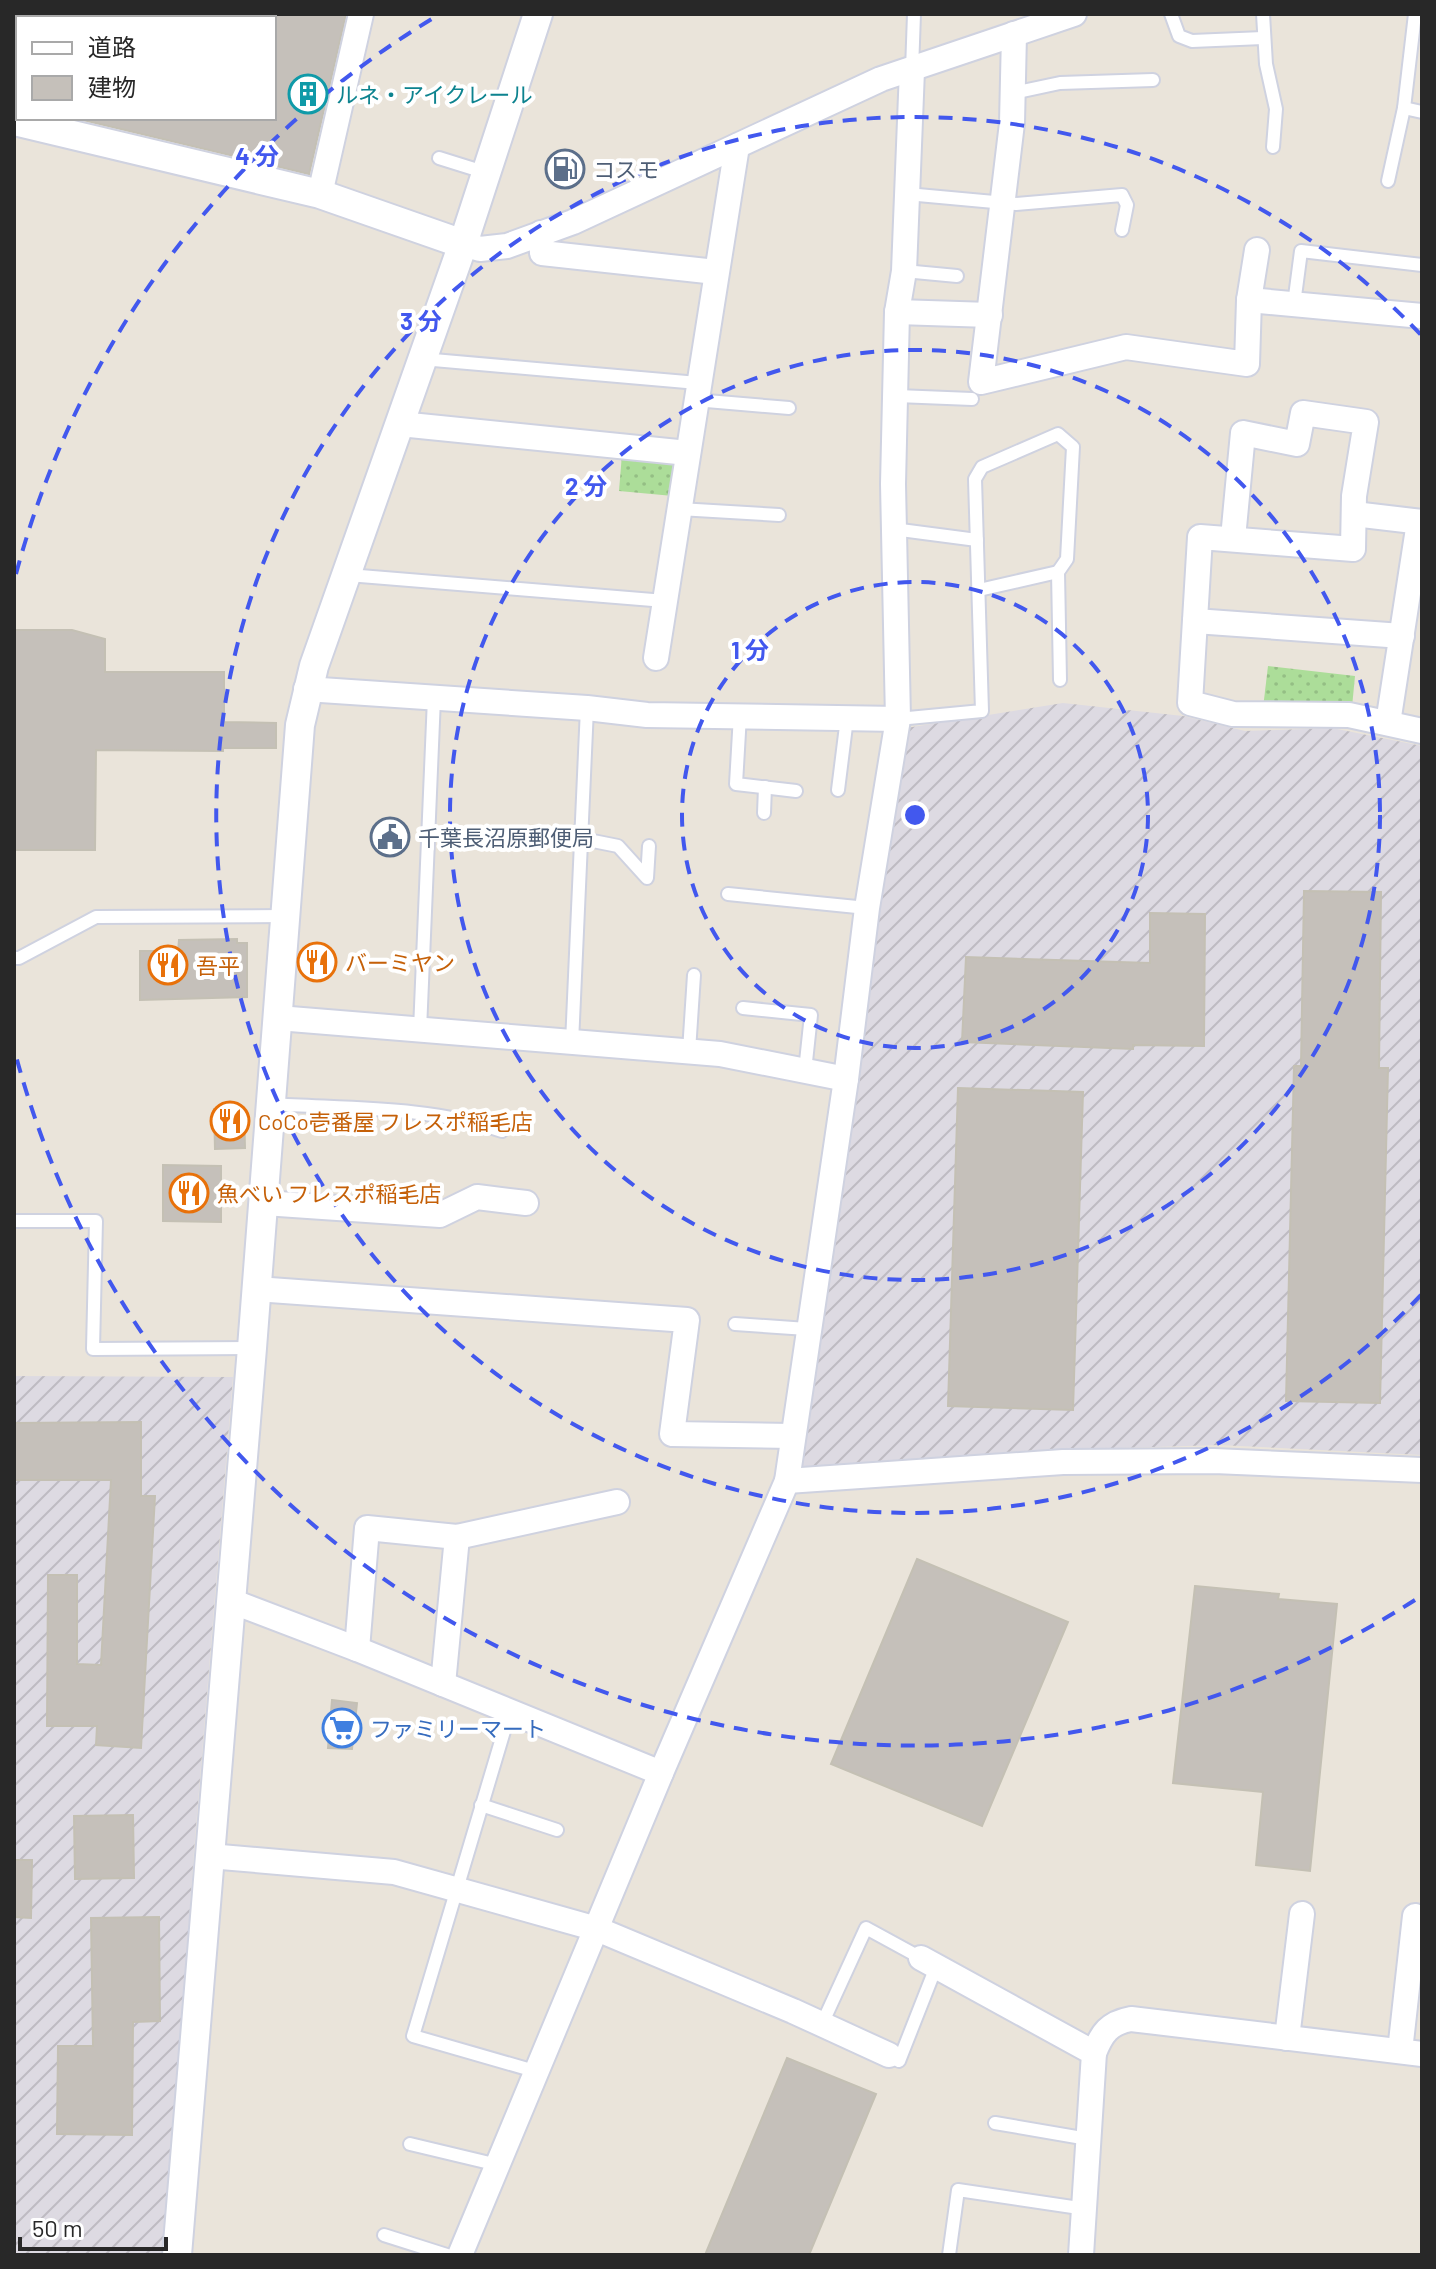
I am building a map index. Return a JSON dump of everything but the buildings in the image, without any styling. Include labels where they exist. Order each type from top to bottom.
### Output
[{"type":"street","points":[[320,194],[361,14]]},
{"type":"street","points":[[177,2255],[264,1203],[300,725],[306,689],[463,244],[538,14]]},
{"type":"street","points":[[14,121],[320,194],[480,249],[507,246],[573,222],[881,79],[1074,14]]},
{"type":"street","points":[[1014,34],[1012,123],[981,382],[1126,347],[1247,364],[1249,300],[1257,250]]},
{"type":"street","points":[[460,2255],[661,1773],[787,1481],[846,1079],[867,908],[898,719],[893,529],[897,312],[904,271],[912,70]]},
{"type":"street","points":[[656,658],[737,146]]},
{"type":"street","points":[[541,233],[542,253],[716,272]]},
{"type":"street","points":[[1249,300],[1422,316]]},
{"type":"street","points":[[897,312],[990,315]]},
{"type":"street","points":[[1233,538],[1243,433],[1297,444],[1303,413],[1366,422],[1354,496],[1353,549],[1200,537],[1190,703],[1233,714],[1349,715],[1422,731]]},
{"type":"street","points":[[400,424],[688,453]]},
{"type":"street","points":[[1354,514],[1420,522],[1388,723]]},
{"type":"street","points":[[1195,621],[1402,636]]},
{"type":"street","points":[[306,689],[587,708],[647,715],[898,719]]},
{"type":"street","points":[[278,1018],[726,1054],[846,1079]]},
{"type":"street","points":[[264,1203],[440,1215],[477,1197],[526,1203]]},
{"type":"street","points":[[256,1289],[687,1320],[672,1434],[792,1436]]},
{"type":"street","points":[[787,1481],[1063,1462],[1214,1461],[1422,1470]]},
{"type":"street","points":[[357,1649],[367,1528],[457,1537],[617,1502]]},
{"type":"street","points":[[443,1684],[457,1537]]},
{"type":"street","points":[[231,1601],[661,1773]]},
{"type":"street","points":[[209,1856],[394,1872],[597,1929],[889,2055]]},
{"type":"street","points":[[1287,2038],[1302,1914]]},
{"type":"street","points":[[1081,2255],[1094,2053],[1101,2035],[1115,2022],[1131,2019],[1411,2053],[1415,1916]]},
{"type":"street","points":[[929,1963],[1094,2053]]},
{"type":"lane","points":[[912,70],[914,14]]},
{"type":"lane","points":[[1171,14],[1179,36],[1192,41],[1263,38]]},
{"type":"lane","points":[[1263,14],[1263,38],[1276,109],[1273,147]]},
{"type":"lane","points":[[1388,181],[1404,108],[1415,14]]},
{"type":"lane","points":[[1013,93],[1060,83],[1153,80]]},
{"type":"lane","points":[[1404,108],[1422,112]]},
{"type":"lane","points":[[439,158],[487,173]]},
{"type":"lane","points":[[907,194],[1016,204],[1122,195],[1127,205],[1122,230]]},
{"type":"lane","points":[[1294,304],[1301,251],[1422,265]]},
{"type":"lane","points":[[904,271],[957,276]]},
{"type":"lane","points":[[422,359],[697,392],[789,408]]},
{"type":"lane","points":[[897,396],[972,399]]},
{"type":"lane","points":[[898,719],[982,711],[975,479],[982,467],[1058,434],[1073,447],[1067,559],[1058,572],[1060,680]]},
{"type":"lane","points":[[679,509],[779,515]]},
{"type":"lane","points":[[893,529],[977,540]]},
{"type":"lane","points":[[979,590],[1058,572]]},
{"type":"lane","points":[[348,575],[665,601]]},
{"type":"lane","points":[[420,1030],[434,698]]},
{"type":"lane","points":[[572,1043],[587,708]]},
{"type":"lane","points":[[740,715],[736,784],[796,791]]},
{"type":"lane","points":[[838,790],[847,718]]},
{"type":"lane","points":[[764,813],[765,787]]},
{"type":"lane","points":[[583,839],[618,846],[647,878],[649,846]]},
{"type":"lane","points":[[728,894],[867,908]]},
{"type":"lane","points":[[14,958],[96,917],[284,916]]},
{"type":"lane","points":[[689,1051],[694,975]]},
{"type":"lane","points":[[743,1008],[811,1015],[805,1071]]},
{"type":"lane","points":[[271,1104],[437,1114],[502,1131]]},
{"type":"lane","points":[[14,1221],[96,1221],[93,1349],[252,1348]]},
{"type":"lane","points":[[735,1324],[807,1329]]},
{"type":"lane","points":[[510,1711],[413,2036],[538,2072]]},
{"type":"lane","points":[[481,1805],[557,1830]]},
{"type":"lane","points":[[822,2024],[866,1928],[929,1963],[899,2061],[889,2055]]},
{"type":"lane","points":[[995,2123],[1088,2139]]},
{"type":"lane","points":[[410,2144],[498,2165]]},
{"type":"lane","points":[[949,2255],[958,2190],[1086,2209]]},
{"type":"lane","points":[[384,2235],[447,2255]]},
{"type":"shaded area","points":[[1063,703],[1183,716],[1245,731],[1332,728],[1422,746],[1422,1455],[1219,1445],[1022,1451],[801,1469],[906,728]]},
{"type":"shaded area","points":[[14,1376],[233,1377],[169,2196],[161,2255],[14,2255]]},
{"type":"green space","points":[[622,454],[677,458],[673,496],[619,491]]},
{"type":"green space","points":[[1268,666],[1355,676],[1352,707],[1263,708]]},
{"type":"place","name":"ルネ・アイクレール","points":[[308,94]]},
{"type":"place","name":"コスモ","points":[[565,169]]},
{"type":"place","name":"千葉長沼原郵便局","points":[[390,837]]},
{"type":"place","name":"バーミヤン","points":[[317,962]]},
{"type":"place","name":"吾平","points":[[168,965]]},
{"type":"place","name":"CoCo壱番屋 フレスポ稲毛店","points":[[230,1121]]},
{"type":"place","name":"魚べい フレスポ稲毛店","points":[[189,1193]]},
{"type":"place","name":"ファミリーマート","points":[[342,1728]]}]
